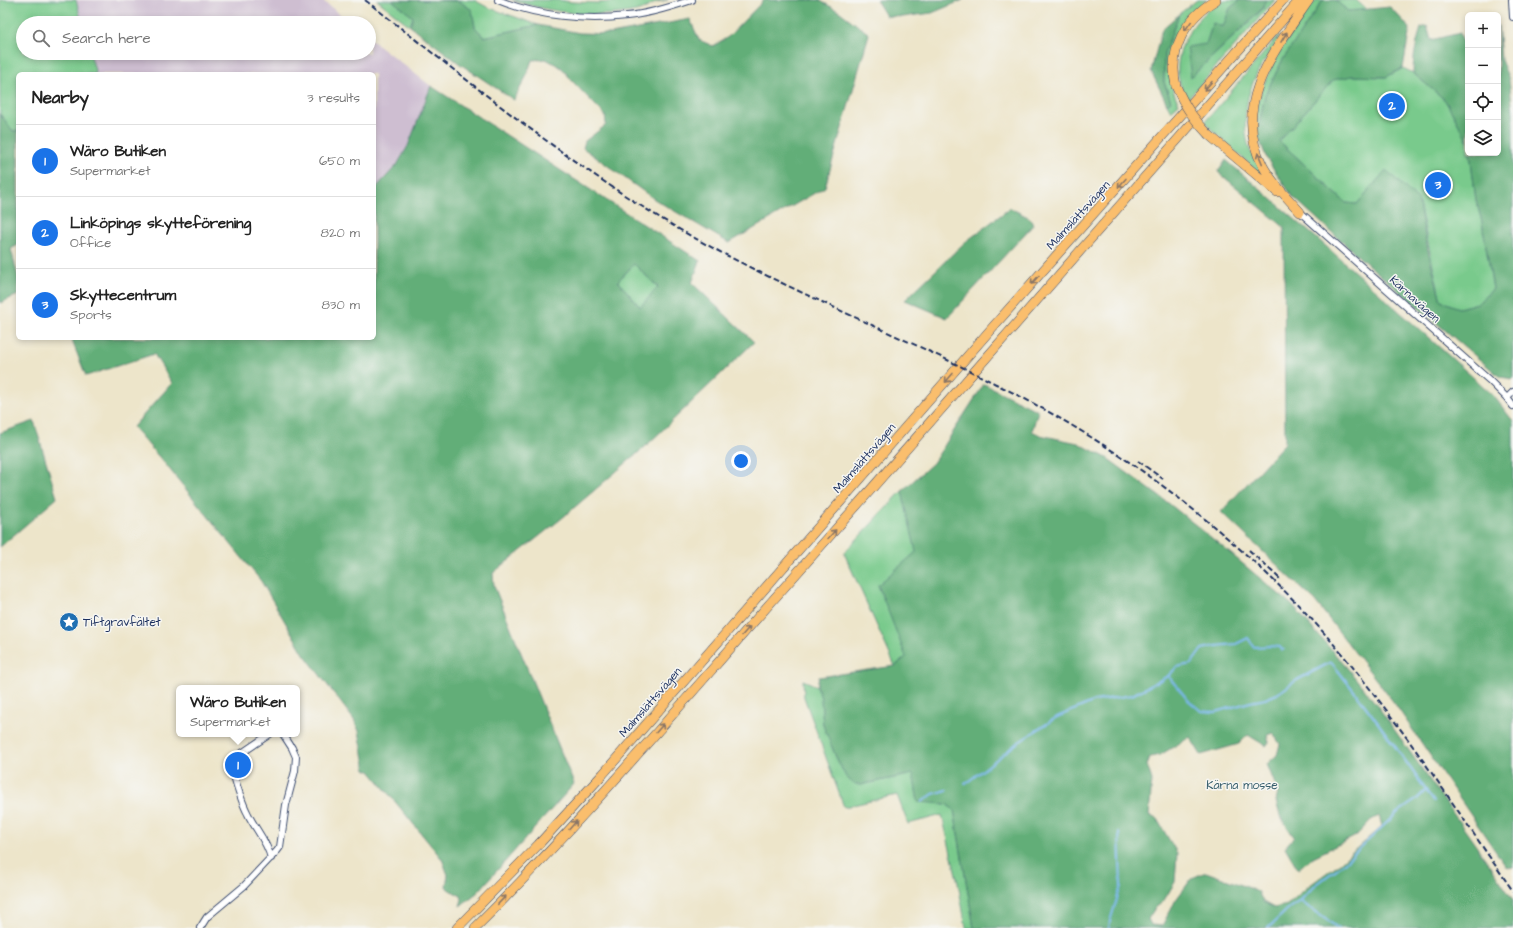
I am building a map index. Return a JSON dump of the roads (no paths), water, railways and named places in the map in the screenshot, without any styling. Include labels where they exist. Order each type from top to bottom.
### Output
[{"type":"highway","points":[[1216,0],[1199,13],[1188,25],[1179,40],[1174,64],[1176,86],[1183,102],[1193,118],[1210,135],[1300,212]]},
{"type":"highway","name":"Malmslättsvägen","points":[[458,928],[538,845],[603,774],[992,328],[1283,0]]},
{"type":"highway","name":"Malmslättsvägen","points":[[475,928],[547,854],[617,777],[906,452],[1003,338],[1300,0]]},
{"type":"highway","points":[[1300,212],[1263,167],[1254,141],[1251,114],[1253,100],[1266,68],[1286,34],[1309,0]]},
{"type":"street","points":[[498,0],[544,13],[572,17],[628,16],[647,13],[692,0]]},
{"type":"street","points":[[1512,0],[1513,17]]},
{"type":"street","name":"Kärnavägen","points":[[1300,212],[1489,380],[1513,406]]},
{"type":"street","points":[[1507,398],[1513,392]]},
{"type":"street","points":[[266,737],[230,761],[238,792],[248,815],[267,844],[271,858]]},
{"type":"street","points":[[200,928],[207,917],[244,886],[277,852],[281,840],[286,805],[295,771],[296,756],[285,737]]},
{"type":"waterway","points":[[965,784],[1016,744],[1057,717],[1095,701],[1132,695],[1168,676],[1177,667],[1191,664],[1202,649],[1236,644],[1248,638],[1254,647],[1270,646],[1280,647],[1282,650],[1284,649]]},
{"type":"waterway","points":[[1168,676],[1188,700],[1201,711],[1216,712],[1265,699],[1277,694],[1297,680],[1331,662],[1384,731],[1434,802]]},
{"type":"waterway","points":[[922,802],[933,794],[947,790]]},
{"type":"waterway","points":[[1300,901],[1313,887],[1342,865],[1397,813],[1416,800],[1426,790]]},
{"type":"waterway","points":[[1109,928],[1121,886],[1119,832]]},
{"type":"waterway","points":[[1268,928],[1289,908],[1300,901],[1338,928]]},
{"type":"railway","points":[[365,0],[541,137],[632,200],[679,229],[761,273],[963,367],[1021,397],[1096,440],[1167,489],[1234,544],[1291,598],[1334,644],[1362,678],[1414,748],[1513,891]]},
{"type":"railway","points":[[1138,461],[1163,479]]},
{"type":"railway","points":[[1249,550],[1280,579]]},
{"type":"place","name":"Linköpings skytteförening","points":[[1392,106]]},
{"type":"place","name":"Skyttecentrum","points":[[1438,185]]},
{"type":"place","name":"Tiftgravfältet","points":[[69,622]]},
{"type":"place","name":"Wäro Butiken","points":[[238,765]]},
{"type":"park label","name":"Kärna mosse","points":[[1242,785]]}]
